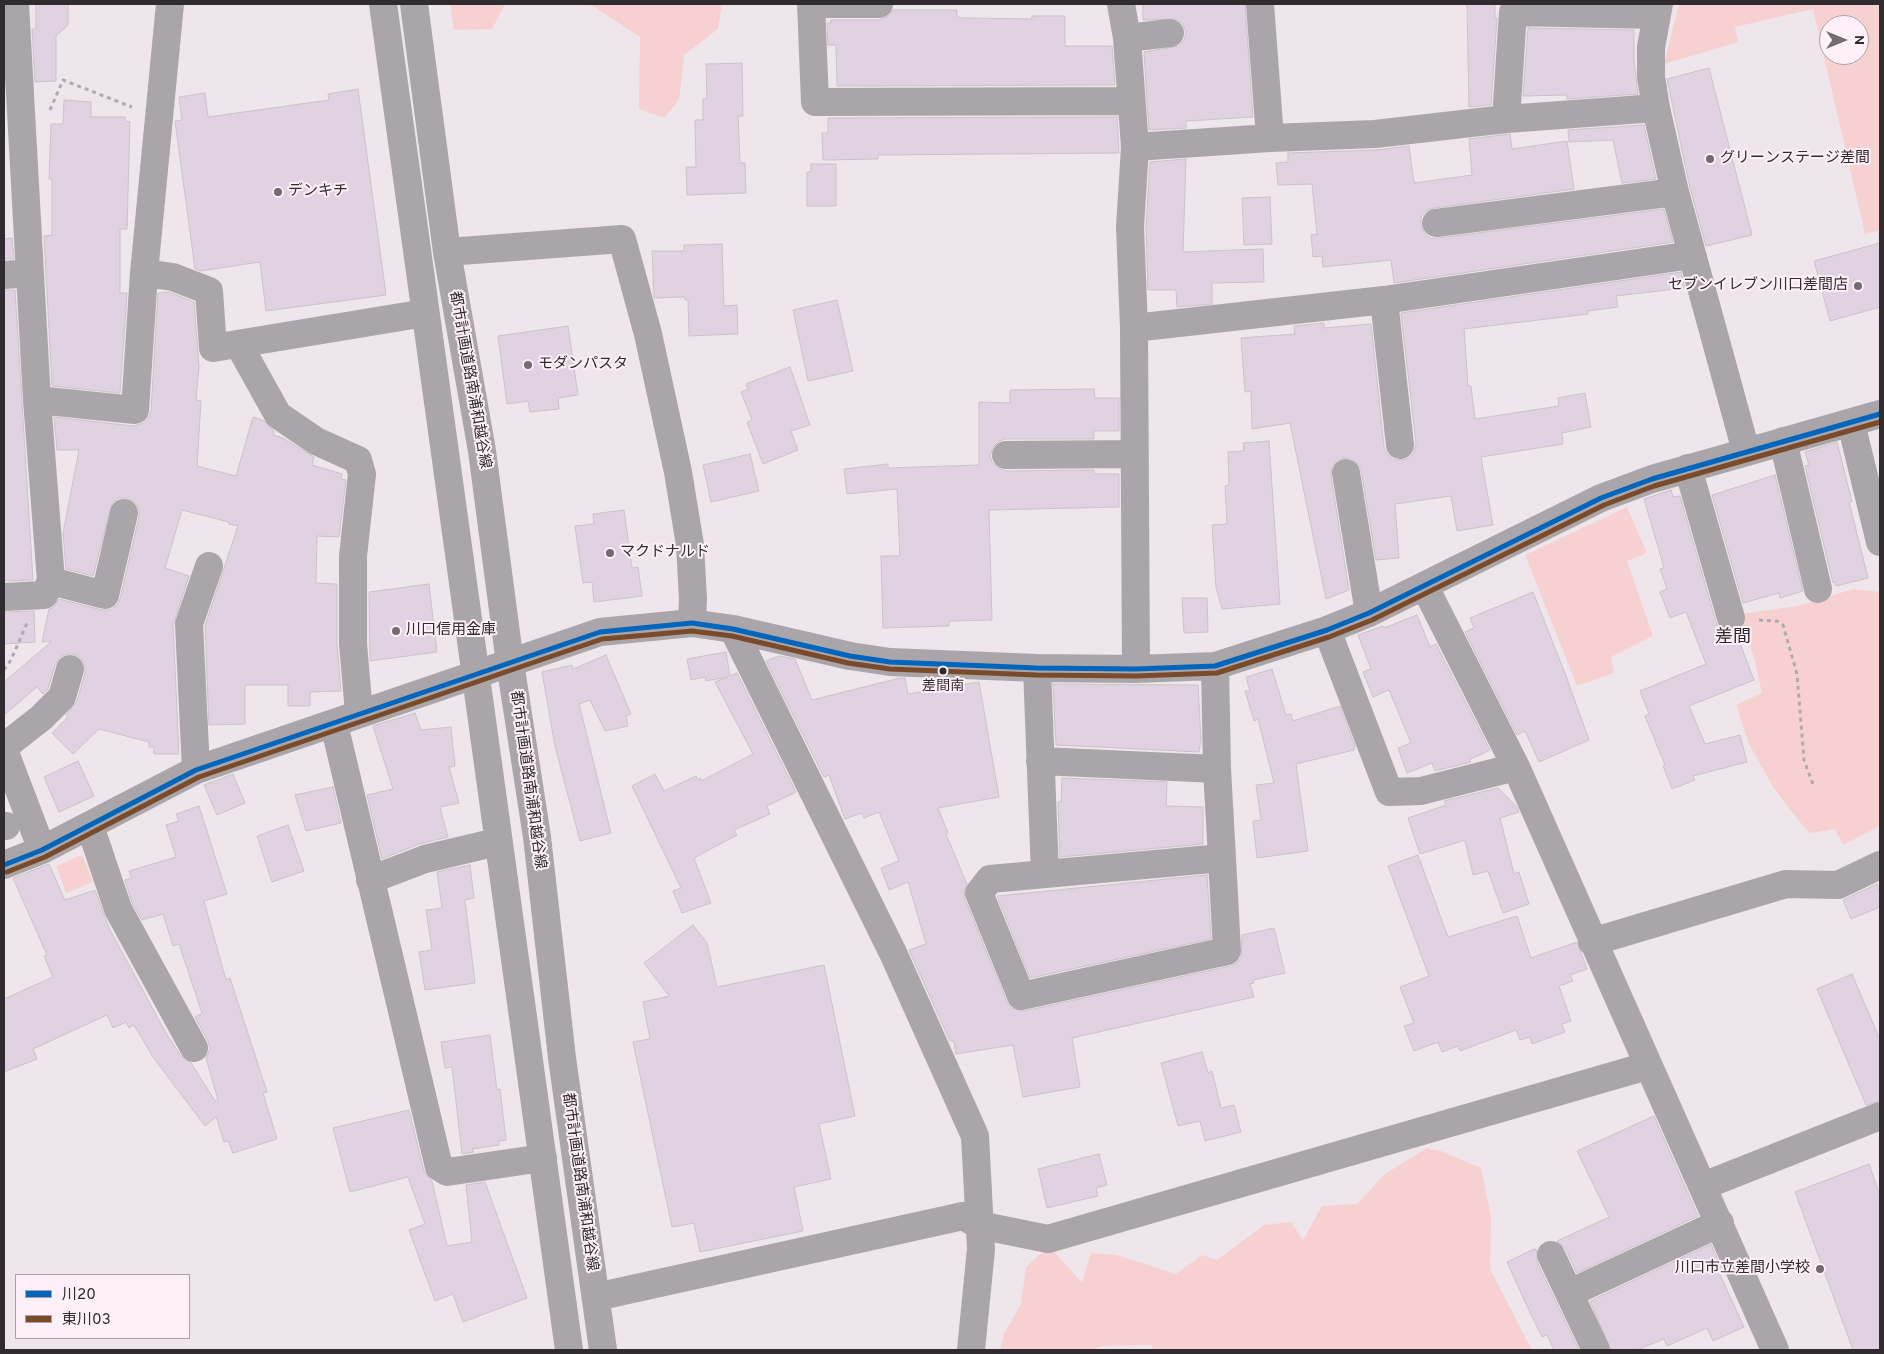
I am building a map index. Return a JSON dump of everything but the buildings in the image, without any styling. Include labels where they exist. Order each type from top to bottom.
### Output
[{"type":"street","points":[[15,4],[17,274],[37,400],[45,588]]},
{"type":"street","points":[[37,400],[135,410],[144,273],[170,4]]},
{"type":"street","name":"都市計画道路南浦和越谷線","points":[[383,4],[568,1350]]},
{"type":"street","name":"都市計画道路南浦和越谷線","points":[[414,4],[447,252],[482,451],[510,663],[537,837],[562,1058],[603,1350]]},
{"type":"street","points":[[880,4],[811,4],[815,102],[1131,101]]},
{"type":"street","points":[[1121,4],[1127,38],[1135,147],[1130,228],[1134,328],[1133,454],[1136,669]]},
{"type":"street","points":[[1260,4],[1270,138]]},
{"type":"street","points":[[1506,119],[1513,12],[1658,9],[1651,47],[1651,77],[1656,108],[1675,192],[1746,451]]},
{"type":"street","points":[[1127,38],[1170,33]]},
{"type":"street","points":[[1135,147],[1270,138],[1375,134],[1506,119],[1656,108]]},
{"type":"street","points":[[1436,223],[1675,192]]},
{"type":"street","points":[[447,252],[622,239],[648,334],[678,472],[690,545],[693,599],[692,623]]},
{"type":"street","points":[[1134,328],[1384,300],[1692,256]]},
{"type":"street","points":[[144,273],[173,277],[209,291],[213,348],[425,312]]},
{"type":"street","points":[[1384,300],[1400,445]]},
{"type":"street","points":[[239,345],[278,415],[316,441],[358,460],[362,474],[353,556],[353,644],[359,713]]},
{"type":"street","points":[[4,865],[42,850],[196,770],[600,632],[692,623],[733,629],[850,656],[890,662],[1037,668],[1136,669],[1216,666],[1327,630],[1369,613],[1425,587],[1601,498],[1652,478],[1880,414]]},
{"type":"street","points":[[1851,423],[1880,542]]},
{"type":"street","points":[[1783,441],[1818,589]]},
{"type":"street","points":[[1006,455],[1133,454]]},
{"type":"street","points":[[1688,468],[1731,618]]},
{"type":"street","points":[[1346,473],[1369,613]]},
{"type":"street","points":[[4,597],[45,588],[105,595],[124,513]]},
{"type":"street","points":[[196,770],[189,624],[209,566]]},
{"type":"street","points":[[1425,587],[1516,767],[1647,1066],[1720,1223],[1770,1349]]},
{"type":"street","points":[[733,629],[893,953],[975,1136],[980,1237],[971,1350]]},
{"type":"street","points":[[1327,630],[1389,792],[1421,791],[1516,767]]},
{"type":"street","points":[[1216,666],[1217,768],[1222,858],[1227,951],[1021,996],[979,892],[990,879],[1222,858]]},
{"type":"street","points":[[1037,668],[1046,874]]},
{"type":"street","points":[[42,850],[4,748],[41,718],[62,697],[70,670]]},
{"type":"street","points":[[334,724],[439,1167],[447,1172],[543,1158]]},
{"type":"street","points":[[1040,761],[1217,768]]},
{"type":"street","points":[[90,826],[118,909],[194,1048]]},
{"type":"street","points":[[370,880],[425,858],[497,842]]},
{"type":"street","points":[[1592,942],[1786,884],[1838,885],[1880,865]]},
{"type":"street","points":[[596,1298],[963,1216],[980,1237],[1048,1239],[1647,1066]]},
{"type":"street","points":[[1703,1186],[1880,1116]]},
{"type":"street","points":[[1570,1293],[1720,1223]]},
{"type":"street","points":[[1551,1255],[1596,1350]]},
{"type":"path","points":[[49,113],[63,80],[158,118]]},
{"type":"path","points":[[4,670],[11,660],[45,588]]},
{"type":"path","points":[[1731,618],[1777,621],[1783,625],[1796,674],[1804,760],[1814,788]]},
{"type":"shaded area","points":[[450,4],[505,4],[492,29],[454,30]]},
{"type":"shaded area","points":[[574,4],[722,4],[718,29],[684,55],[679,100],[664,118],[639,109],[640,37],[593,6]]},
{"type":"shaded area","points":[[1679,4],[1880,4],[1880,230],[1865,234],[1826,65],[1869,65],[1869,15],[1819,15],[1819,35],[1813,9],[1735,27],[1738,42],[1664,64]]},
{"type":"shaded area","points":[[1627,507],[1647,553],[1627,561],[1653,636],[1611,657],[1614,673],[1577,686],[1525,555]]},
{"type":"shaded area","points":[[1853,589],[1880,592],[1880,826],[1843,845],[1835,829],[1809,833],[1773,787],[1749,744],[1736,705],[1762,693],[1754,658],[1739,614],[1798,606]]},
{"type":"shaded area","points":[[82,855],[93,882],[66,893],[56,866]]},
{"type":"shaded area","points":[[1427,1148],[1441,1151],[1481,1168],[1491,1217],[1490,1269],[1532,1350],[1153,1350],[1151,1345],[1103,1346],[1091,1350],[1000,1350],[1004,1334],[1021,1304],[1026,1267],[1049,1246],[1082,1283],[1091,1253],[1117,1255],[1176,1274],[1202,1255],[1217,1260],[1264,1225],[1291,1222],[1303,1240],[1322,1206],[1357,1204],[1385,1174]]},
{"type":"transit line","name":"川20","points":[[4,865],[42,850],[196,770],[600,632],[692,623],[733,629],[850,656],[890,662],[1037,668],[1136,669],[1215,666],[1327,630],[1369,613],[1601,498],[1652,479],[1880,414]]},
{"type":"transit line","name":"東川03","points":[[7,872],[45,857],[199,777],[602,639],[692,631],[732,636],[848,663],[890,669],[1037,675],[1136,676],[1217,673],[1329,637],[1372,620],[1604,505],[1654,486],[1880,422]]},
{"type":"place","name":"グリーンステージ差間","points":[[1710,159]]},
{"type":"place","name":"デンキチ","points":[[278,192]]},
{"type":"place","name":"セブンイレブン川口差間店","points":[[1858,286]]},
{"type":"place","name":"モダンパスタ","points":[[528,365]]},
{"type":"place","name":"マクドナルド","points":[[610,553]]},
{"type":"place","name":"川口信用金庫","points":[[396,631]]},
{"type":"place","name":"差間南","points":[[943,671]]},
{"type":"place","name":"川口市立差間小学校","points":[[1820,1269]]},
{"type":"district","name":"差間","points":[[1733,638]]}]
